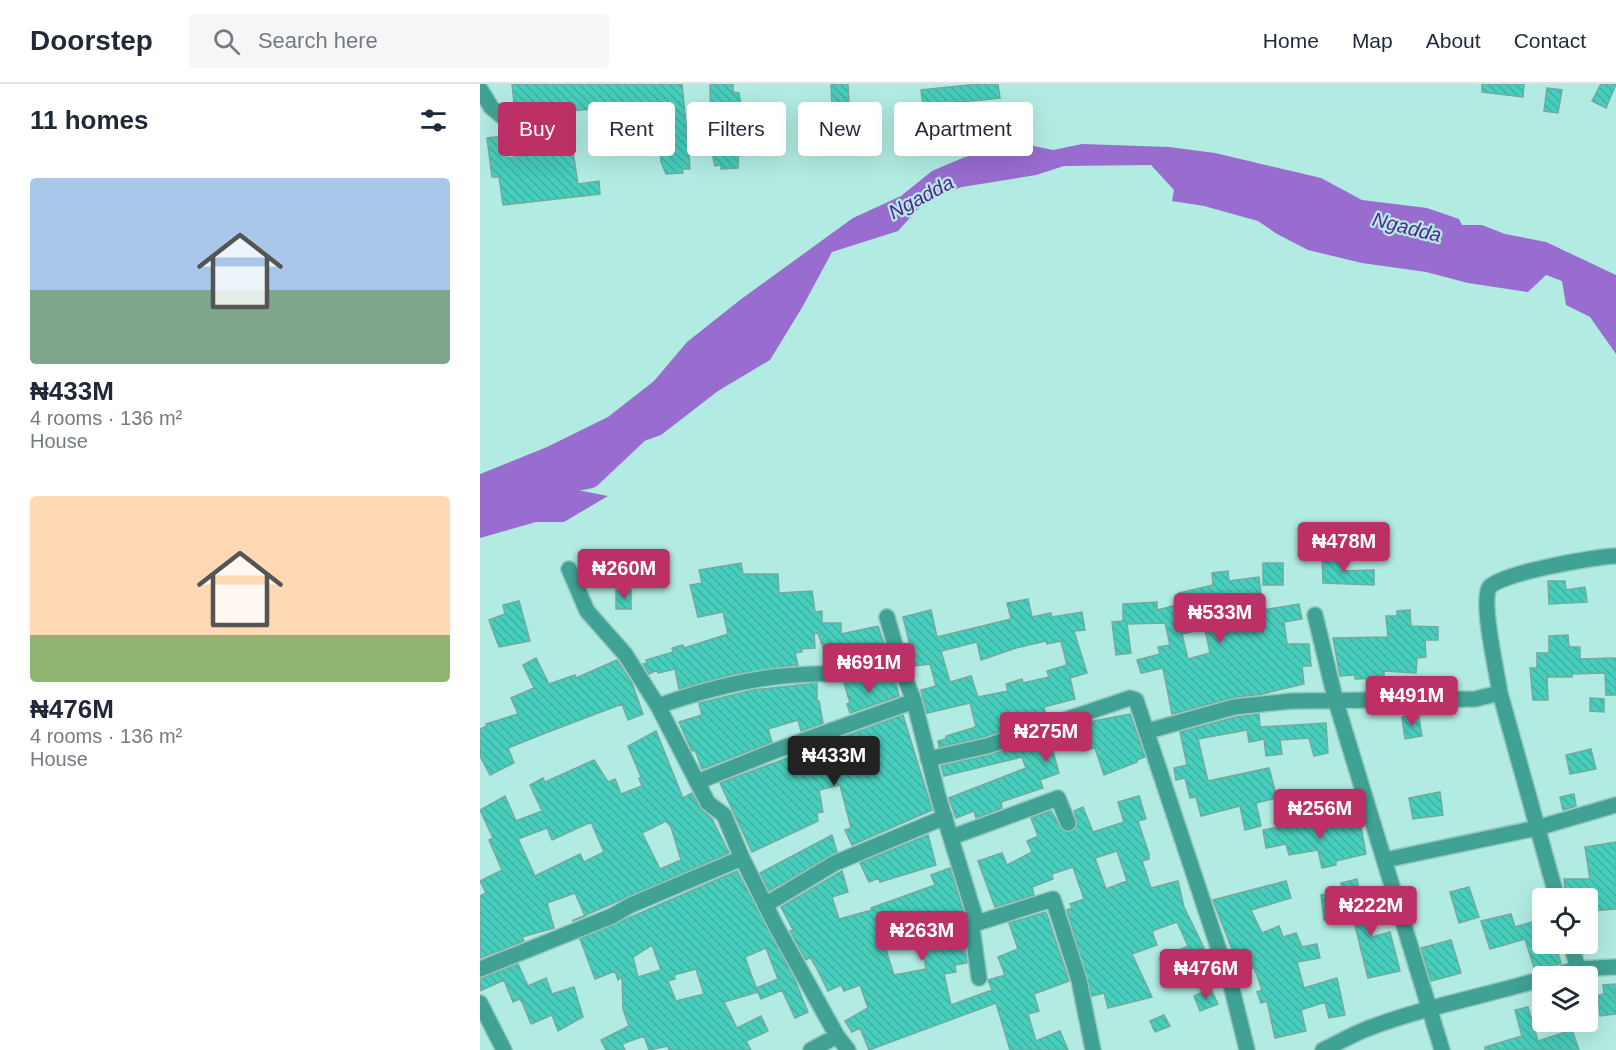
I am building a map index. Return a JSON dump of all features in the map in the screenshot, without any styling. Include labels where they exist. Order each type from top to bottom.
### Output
[{"type":"street","points":[[480,89],[491,107],[498,113]]},
{"type":"street","points":[[1554,888],[1500,693],[1491,643],[1487,598],[1489,588],[1497,581],[1550,567],[1616,556]]},
{"type":"street","points":[[569,569],[587,611],[625,654],[658,705],[708,804],[724,815],[765,905],[837,1036],[848,1050]]},
{"type":"street","points":[[1315,615],[1336,702],[1442,1050]]},
{"type":"street","points":[[888,617],[977,923]]},
{"type":"street","points":[[658,705],[736,684],[784,676],[903,672]]},
{"type":"street","points":[[1148,731],[1234,707],[1292,701],[1475,699],[1500,693]]},
{"type":"street","points":[[928,759],[987,746],[1130,698],[1136,700],[1232,989],[1247,1050]]},
{"type":"street","points":[[697,783],[777,750],[914,701]]},
{"type":"street","points":[[952,837],[1058,798],[1068,823]]},
{"type":"street","points":[[1385,860],[1537,828],[1616,805]]},
{"type":"street","points":[[765,905],[835,863],[945,817]]},
{"type":"street","points":[[480,969],[612,916],[631,905],[742,858]]},
{"type":"street","points":[[979,978],[972,927],[977,923],[1053,898],[1079,980],[1093,1050]]},
{"type":"street","points":[[1598,968],[1616,967]]},
{"type":"street","points":[[1323,1050],[1366,1029],[1430,1008],[1457,1004],[1532,982]]},
{"type":"street","points":[[480,1003],[486,1029],[504,1050]]},
{"type":"street","points":[[811,1050],[837,1036]]},
{"type":"water","points":[[1082,144],[1169,147],[1215,153],[1321,178],[1362,200],[1427,208],[1459,219],[1462,225],[1482,225],[1505,234],[1546,242],[1616,275],[1616,354],[1590,317],[1566,305],[1562,281],[1546,275],[1528,292],[1468,283],[1426,272],[1362,263],[1308,250],[1258,221],[1204,206],[1172,201],[1174,190],[1151,165],[1064,166],[1036,175],[962,187],[928,198],[898,231],[832,252],[770,360],[718,391],[661,435],[531,481],[608,496],[564,522],[536,522],[480,538],[480,474],[547,447],[608,417],[654,381],[687,342],[740,300],[853,218],[901,196],[932,171],[965,157],[1033,156],[1033,146],[1053,150]]},
{"type":"building","points":[[512,84],[682,84],[690,169],[682,169],[683,173],[666,174],[661,162],[660,156],[675,156],[675,102],[588,102],[588,109],[576,111],[576,102],[514,102]]},
{"type":"building","points":[[710,84],[733,84],[733,92],[739,93],[740,102],[710,102]]},
{"type":"building","points":[[831,84],[848,84],[849,102],[832,102]]},
{"type":"building","points":[[998,84],[1000,98],[962,102],[922,102],[921,90]]},
{"type":"building","points":[[1482,84],[1524,84],[1523,97],[1482,92]]},
{"type":"building","points":[[1601,84],[1616,84],[1606,108],[1592,101]]},
{"type":"building","points":[[1547,88],[1562,90],[1558,113],[1544,111]]},
{"type":"building","points":[[498,137],[498,156],[508,156],[508,158],[574,156],[578,184],[599,181],[600,194],[503,205],[499,177],[492,177],[487,138]]},
{"type":"building","points":[[713,156],[739,156],[738,168],[721,169],[721,165],[715,166]]},
{"type":"building","points":[[1341,554],[1341,571],[1374,570],[1374,585],[1323,583],[1322,555]]},
{"type":"building","points":[[741,563],[743,574],[778,574],[779,593],[812,591],[815,612],[822,611],[822,623],[841,623],[841,634],[878,626],[887,652],[839,655],[838,647],[823,648],[818,633],[814,634],[815,648],[801,649],[802,652],[795,653],[798,665],[734,674],[679,689],[675,669],[658,673],[657,670],[649,674],[643,664],[647,663],[646,660],[673,652],[672,648],[683,645],[684,648],[728,634],[723,612],[698,617],[690,585],[702,583],[699,570]]},
{"type":"building","points":[[1263,563],[1283,563],[1283,585],[1263,585]]},
{"type":"building","points":[[1228,571],[1229,581],[1259,577],[1263,610],[1299,604],[1302,619],[1284,622],[1287,644],[1309,644],[1311,666],[1302,666],[1304,684],[1232,698],[1172,714],[1163,668],[1141,673],[1137,660],[1160,654],[1158,647],[1170,645],[1165,623],[1127,624],[1131,653],[1116,655],[1112,622],[1123,621],[1123,604],[1157,602],[1157,610],[1181,604],[1179,593],[1213,585],[1212,573]],"holes":[[[1205,629],[1210,653],[1188,659],[1182,634]]]},
{"type":"building","points":[[1548,581],[1565,581],[1566,590],[1585,587],[1587,602],[1549,604]]},
{"type":"building","points":[[616,590],[631,590],[631,609],[616,609]]},
{"type":"building","points":[[1028,599],[1032,617],[1051,613],[1052,617],[1082,612],[1085,630],[1074,631],[1087,673],[1070,678],[1075,699],[1044,707],[1046,716],[984,737],[939,747],[938,741],[946,739],[946,736],[976,727],[970,703],[927,713],[921,690],[936,686],[930,664],[915,666],[903,617],[931,610],[937,637],[1011,619],[1007,603]],"holes":[[[1046,641],[1047,644],[1061,641],[1067,665],[1047,671],[1049,677],[1023,683],[1022,679],[1006,684],[1008,691],[978,697],[971,676],[950,682],[941,651],[977,642],[981,660],[1016,648]]]},
{"type":"building","points":[[519,601],[530,641],[499,647],[489,620],[505,614],[503,605]]},
{"type":"building","points":[[1410,610],[1411,626],[1438,627],[1438,640],[1425,640],[1426,657],[1417,658],[1416,673],[1384,671],[1384,678],[1355,679],[1355,675],[1340,676],[1333,638],[1388,637],[1386,616],[1397,616],[1397,611]]},
{"type":"building","points":[[1568,635],[1569,647],[1580,647],[1580,659],[1616,658],[1616,695],[1606,695],[1605,673],[1572,674],[1572,677],[1547,677],[1548,700],[1533,700],[1530,668],[1537,668],[1537,653],[1549,653],[1549,636]]},
{"type":"building","points":[[536,658],[549,684],[575,675],[576,678],[617,660],[632,683],[643,714],[628,720],[622,704],[548,732],[508,748],[514,763],[490,775],[480,756],[480,729],[487,726],[486,724],[518,714],[511,698],[534,688],[523,665]]},
{"type":"building","points":[[1416,679],[1442,680],[1442,690],[1416,690]]},
{"type":"building","points":[[817,683],[817,701],[819,701],[823,723],[801,731],[798,720],[768,729],[772,742],[702,769],[695,750],[692,751],[679,722],[702,715],[699,703],[753,690]]},
{"type":"building","points":[[844,683],[896,683],[899,696],[850,713],[847,704],[850,703]]},
{"type":"building","points":[[1590,698],[1604,699],[1604,712],[1590,711]]},
{"type":"building","points":[[1130,714],[1145,757],[1137,762],[1104,775],[1095,748],[1082,751],[1078,736],[1051,744],[1059,773],[1040,780],[1043,788],[1001,802],[1002,808],[976,818],[974,811],[956,818],[949,798],[1026,768],[1022,757],[944,776],[941,766],[990,755],[1088,722]]},
{"type":"building","points":[[1259,714],[1260,727],[1326,723],[1328,753],[1314,756],[1309,738],[1280,740],[1282,754],[1266,756],[1264,739],[1249,742],[1247,730],[1198,739],[1208,781],[1269,768],[1277,798],[1256,803],[1261,826],[1245,830],[1240,806],[1201,816],[1196,797],[1190,798],[1185,778],[1176,780],[1174,768],[1187,765],[1180,732],[1236,717]]},
{"type":"building","points":[[1418,714],[1422,736],[1405,739],[1402,717]]},
{"type":"building","points":[[903,715],[932,810],[852,845],[845,830],[851,828],[840,785],[819,790],[823,812],[817,813],[818,821],[752,852],[720,783]]},
{"type":"building","points":[[656,731],[683,798],[692,793],[700,808],[712,819],[729,853],[585,915],[575,893],[547,903],[554,928],[522,937],[524,941],[480,958],[480,896],[486,893],[480,881],[502,870],[489,840],[493,838],[480,810],[505,796],[516,821],[542,811],[530,785],[543,778],[545,782],[594,760],[608,782],[615,779],[621,794],[642,786],[639,778],[641,777],[628,746]],"holes":[[[666,821],[671,827],[681,860],[660,869],[642,833]],[[591,822],[604,852],[584,862],[580,854],[535,876],[518,839],[547,828],[552,840]]]},
{"type":"building","points":[[1591,749],[1596,769],[1570,774],[1566,755]]},
{"type":"building","points":[[1440,792],[1443,815],[1413,819],[1409,798]]},
{"type":"building","points":[[1574,794],[1576,806],[1563,810],[1560,797]]},
{"type":"building","points":[[1139,796],[1146,819],[1138,821],[1149,854],[1149,859],[1142,861],[1151,888],[1178,881],[1184,907],[1204,948],[1196,952],[1203,965],[1192,971],[1186,960],[1166,970],[1160,959],[1188,946],[1177,922],[1152,931],[1157,945],[1132,954],[1152,997],[1108,1008],[1104,993],[1092,996],[1067,910],[1072,908],[1070,904],[1084,899],[1073,867],[1052,874],[1053,879],[1032,887],[1034,895],[995,907],[978,861],[1002,853],[1007,865],[1032,852],[1027,841],[1038,836],[1031,818],[1051,811],[1062,830],[1071,832],[1078,824],[1074,811],[1083,807],[1093,832],[1124,822],[1118,802]],"holes":[[[1117,851],[1127,881],[1106,889],[1095,858]]]},
{"type":"building","points":[[1324,818],[1334,818],[1335,828],[1360,822],[1366,854],[1336,861],[1336,865],[1322,868],[1318,850],[1289,855],[1286,844],[1266,848],[1263,830],[1284,826],[1284,828]]},
{"type":"building","points":[[832,835],[837,852],[769,891],[760,873]]},
{"type":"building","points":[[928,835],[936,865],[880,882],[879,878],[869,882],[860,863]]},
{"type":"building","points":[[1616,842],[1616,909],[1598,910],[1598,888],[1565,888],[1564,879],[1590,879],[1585,847]]},
{"type":"building","points":[[950,868],[966,920],[962,928],[967,963],[955,965],[956,972],[944,974],[951,1005],[992,990],[988,980],[1005,975],[998,957],[1018,949],[1009,923],[1046,912],[1069,981],[1034,994],[1039,1011],[1028,1014],[1036,1041],[1060,1031],[1068,1050],[1010,1050],[996,1003],[869,1050],[860,1028],[852,1032],[845,1021],[868,1008],[860,985],[844,991],[841,985],[828,991],[810,957],[806,960],[790,931],[793,930],[781,907],[842,871],[848,892],[832,897],[839,919],[872,910],[871,908],[935,885],[931,875]],"holes":[[[920,936],[926,969],[894,975],[886,950],[897,946],[896,942]]]},
{"type":"building","points":[[737,871],[795,980],[808,1012],[795,1018],[782,990],[761,999],[758,992],[724,1002],[737,1028],[761,1016],[768,1031],[746,1041],[751,1050],[669,1050],[668,1046],[649,1050],[644,1036],[622,1044],[625,1050],[606,1050],[601,1040],[629,1026],[623,1009],[622,977],[618,980],[615,971],[595,979],[580,939]],"holes":[[[652,945],[661,970],[638,977],[633,957]],[[766,948],[778,979],[756,988],[745,957]],[[696,969],[704,994],[676,1001],[668,981],[675,979],[674,975]]]},
{"type":"building","points":[[1357,879],[1365,919],[1368,919],[1372,937],[1390,932],[1400,971],[1368,978],[1348,897],[1344,898],[1341,883]]},
{"type":"building","points":[[1286,881],[1291,898],[1251,910],[1262,933],[1279,926],[1283,937],[1296,933],[1302,947],[1317,944],[1320,958],[1297,962],[1304,988],[1337,978],[1345,1015],[1329,1018],[1325,1002],[1301,1010],[1306,1031],[1275,1038],[1267,1001],[1261,1003],[1257,992],[1262,990],[1254,967],[1241,973],[1213,900]]},
{"type":"building","points":[[1469,887],[1479,917],[1459,923],[1450,892]]},
{"type":"building","points":[[1336,894],[1338,917],[1324,920],[1321,895]]},
{"type":"building","points":[[1511,914],[1515,927],[1532,922],[1532,954],[1558,954],[1561,963],[1551,966],[1533,966],[1525,939],[1490,949],[1481,921]]},
{"type":"building","points":[[1451,940],[1461,973],[1431,981],[1421,948]]},
{"type":"building","points":[[518,964],[528,986],[546,978],[552,994],[574,987],[583,1017],[558,1031],[552,1015],[531,1024],[522,1002],[519,999],[513,1002],[504,980],[480,991],[480,979]]},
{"type":"building","points":[[1615,984],[1616,1014],[1600,1016],[1598,995],[1604,994],[1603,985]]},
{"type":"building","points":[[1211,989],[1218,1004],[1200,1011],[1194,996]]},
{"type":"building","points":[[1528,1007],[1532,1021],[1532,1032],[1535,1032],[1538,1041],[1573,1032],[1579,1050],[1485,1050],[1485,1047],[1522,1036],[1515,1010]]},
{"type":"building","points":[[1164,1015],[1170,1026],[1155,1032],[1150,1021]]},
{"type":"waterway","name":"Ngadda","points":[[480,497],[589,475],[640,427]]}]
